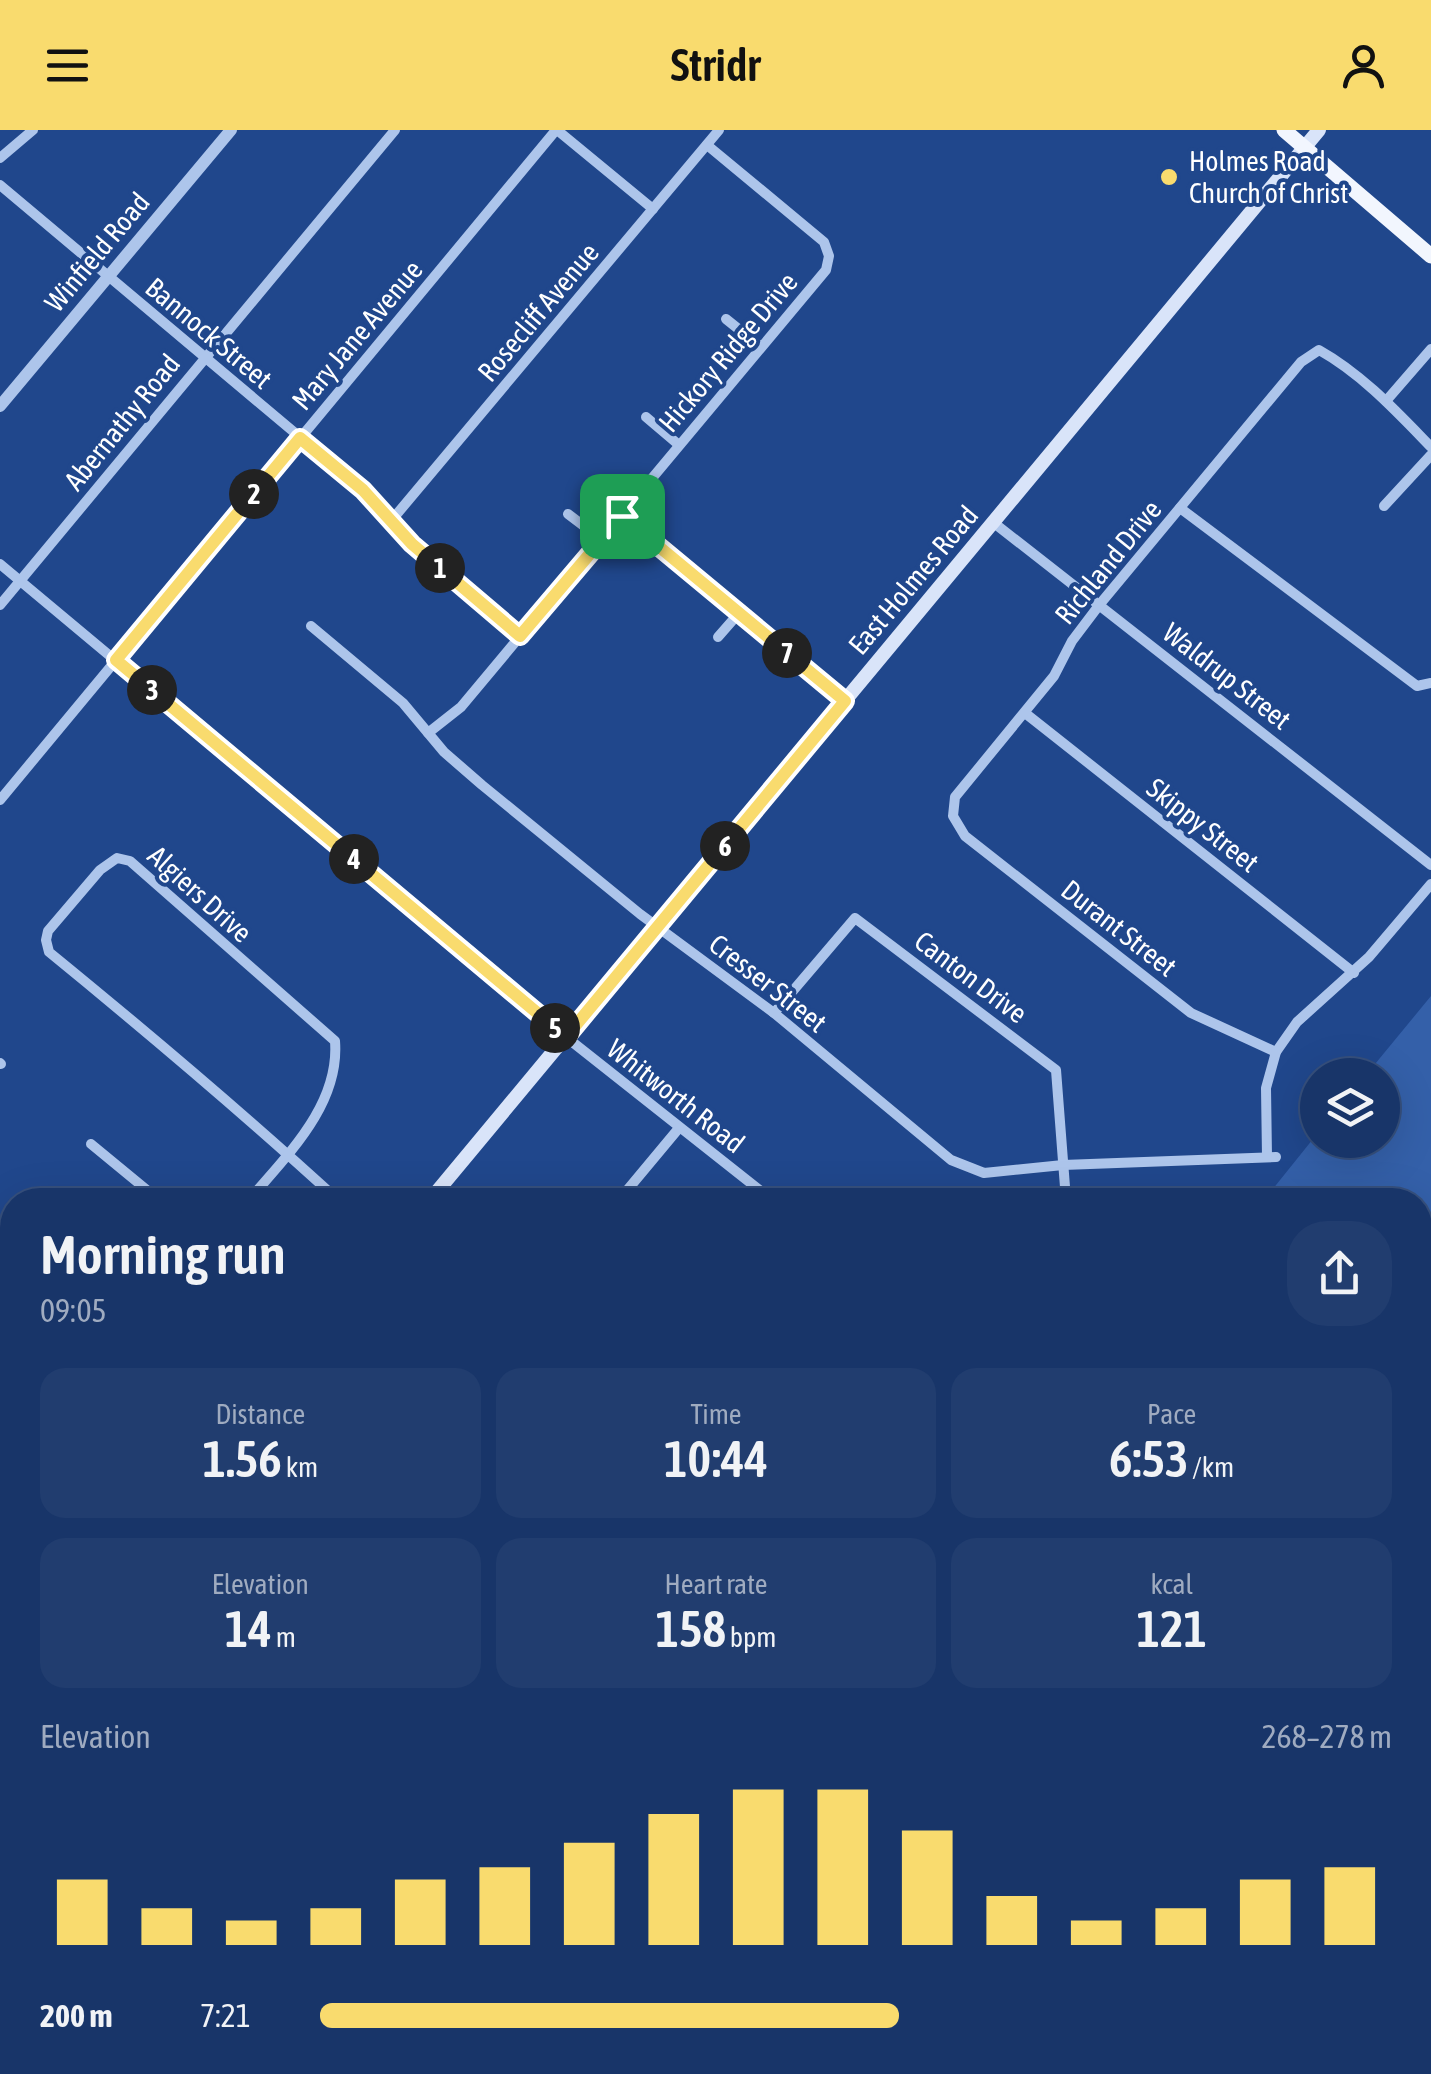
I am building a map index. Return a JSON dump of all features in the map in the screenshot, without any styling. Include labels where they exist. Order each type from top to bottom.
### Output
[{"type":"main road","points":[[1284,130],[1431,256]]},
{"type":"main road","name":"East Holmes Road","points":[[440,1188],[1319,130]]},
{"type":"street","points":[[0,158],[33,130]]},
{"type":"street","name":"Winfield Road","points":[[0,406],[232,130]]},
{"type":"street","name":"Abernathy Road","points":[[0,605],[395,130]]},
{"type":"street","points":[[556,130],[653,209]]},
{"type":"street","name":"Mary Jane Avenue","points":[[0,800],[556,130]]},
{"type":"street","name":"Rosecliff Avenue","points":[[390,522],[719,130]]},
{"type":"street","name":"Hickory Ridge Drive","points":[[428,733],[461,707],[826,270],[829,256],[824,242],[707,145]]},
{"type":"street","name":"Bannock Street","points":[[0,186],[363,490],[390,522],[520,636]]},
{"type":"street","points":[[726,319],[761,347]]},
{"type":"street","points":[[1384,506],[1431,451],[1386,401],[1431,349]]},
{"type":"street","name":"Richland Drive","points":[[953,816],[956,797],[1054,676],[1072,641],[1100,604],[1301,362],[1319,350],[1386,401]]},
{"type":"street","points":[[646,417],[679,445]]},
{"type":"street","points":[[1180,508],[1417,686],[1431,683]]},
{"type":"street","points":[[568,514],[601,540]]},
{"type":"street","points":[[622,516],[845,701]]},
{"type":"street","name":"Waldrup Street","points":[[994,523],[1431,865]]},
{"type":"street","name":"Whitworth Road","points":[[0,564],[566,1037],[757,1188]]},
{"type":"street","points":[[718,637],[739,613]]},
{"type":"street","name":"Cresser Street","points":[[311,626],[396,697],[444,752],[472,776],[774,1014],[951,1160],[984,1173],[1063,1164],[1272,1157],[1266,1088],[1276,1052]]},
{"type":"street","name":"Skippy Street","points":[[1024,712],[1354,973]]},
{"type":"street","name":"Durant Street","points":[[953,816],[965,836],[1192,1013],[1276,1052]]},
{"type":"street","name":"Algiers Drive","points":[[124,857],[335,1041],[336,1059],[317,1116],[288,1155],[50,952],[48,931],[100,870],[116,858],[124,857]]},
{"type":"street","points":[[1276,1052],[1298,1022],[1354,973],[1431,884]]},
{"type":"street","name":"Canton Drive","points":[[774,1014],[855,918],[1056,1070],[1065,1188]]},
{"type":"street","points":[[628,1188],[680,1128]]},
{"type":"street","points":[[92,1144],[145,1188]]},
{"type":"street","points":[[259,1188],[288,1155],[325,1188]]},
{"type":"shaded area","points":[[1431,996],[1431,1188],[1274,1188],[1300,1155],[1400,1158],[1400,1058],[1380,1058]]},
{"type":"place","name":"Holmes Road Church of Christ","points":[[1169,177]]},
{"type":"route","points":[[300,438],[363,490],[412,544],[520,636],[622,516],[845,701],[566,1037],[116,660],[300,438]]}]
